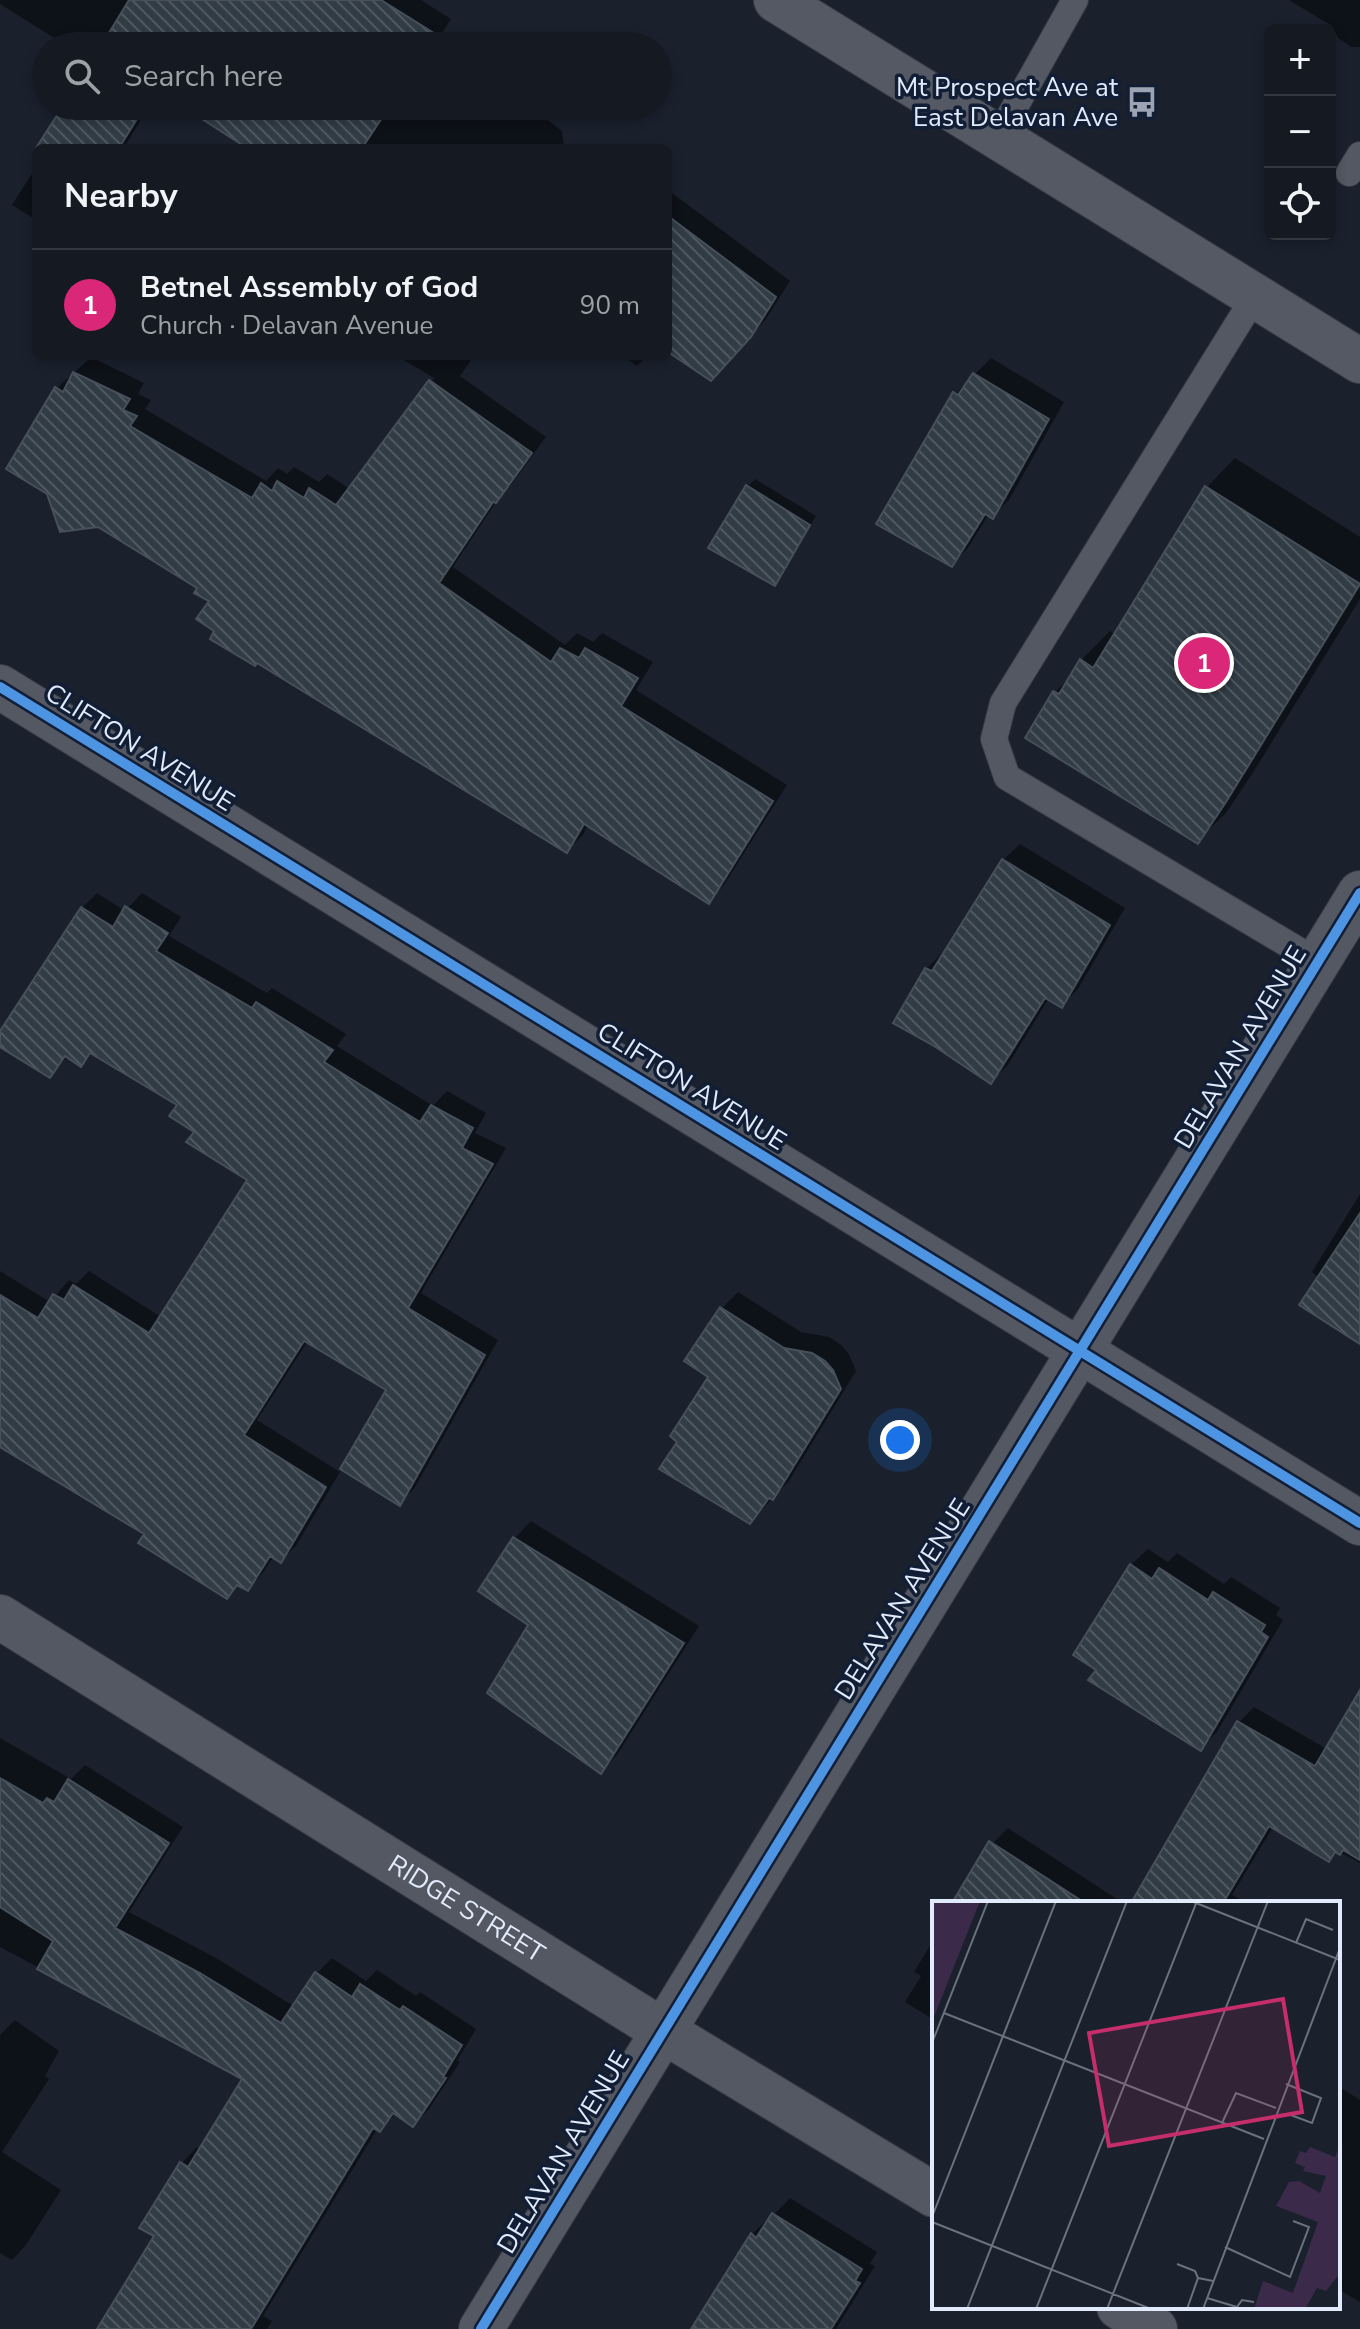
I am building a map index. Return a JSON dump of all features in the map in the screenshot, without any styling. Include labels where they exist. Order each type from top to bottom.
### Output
[{"type":"main road","points":[[776,0],[1360,361]]},
{"type":"street","name":"CLIFTON AVENUE","points":[[0,687],[1360,1523]]},
{"type":"street","name":"DELAVAN AVENUE","points":[[481,2329],[1360,893]]},
{"type":"street","name":"RIDGE STREET","points":[[0,1617],[663,2031],[932,2194]]},
{"type":"street","points":[[1122,2309],[1155,2329]]},
{"type":"lane","points":[[998,137],[1075,0]]},
{"type":"lane","points":[[1255,296],[1003,703],[994,739],[1007,777],[1318,962]]},
{"type":"building","points":[[129,0],[381,0],[432,32],[110,32]]},
{"type":"building","points":[[54,120],[136,120],[121,144],[39,144]]},
{"type":"building","points":[[204,120],[381,120],[365,144],[241,144]]},
{"type":"building","points":[[672,219],[776,297],[751,337],[711,381],[672,355]]},
{"type":"building","points":[[73,372],[130,399],[123,410],[137,416],[130,426],[252,498],[261,483],[272,491],[277,481],[304,498],[309,488],[336,505],[429,380],[532,453],[496,503],[493,502],[439,583],[551,662],[560,648],[579,658],[585,648],[638,678],[621,706],[773,801],[709,904],[584,824],[567,853],[257,663],[255,666],[210,639],[214,631],[196,619],[209,601],[194,593],[197,588],[98,527],[60,532],[47,494],[6,469],[55,387],[63,392]]},
{"type":"building","points":[[973,373],[1049,419],[993,519],[985,514],[952,567],[876,524],[953,392],[958,395]]},
{"type":"building","points":[[746,485],[810,525],[775,586],[708,548]]},
{"type":"building","points":[[1205,486],[1360,584],[1198,844],[1025,738],[1053,691],[1059,694],[1080,659],[1093,668]]},
{"type":"building","points":[[1002,859],[1110,925],[1062,1008],[1045,998],[991,1084],[893,1023],[925,968],[932,971]]},
{"type":"building","points":[[125,906],[168,933],[156,951],[252,1008],[256,1002],[333,1050],[324,1062],[420,1122],[431,1105],[473,1128],[462,1148],[493,1164],[408,1308],[485,1355],[400,1506],[340,1469],[386,1390],[304,1341],[244,1435],[326,1487],[281,1563],[270,1556],[248,1591],[237,1585],[227,1599],[138,1543],[144,1534],[0,1447],[0,1295],[38,1318],[53,1294],[64,1300],[73,1285],[149,1333],[247,1180],[186,1142],[194,1132],[169,1116],[177,1105],[90,1053],[81,1067],[65,1056],[50,1078],[0,1047],[0,1031],[81,907],[113,927]]},
{"type":"building","points":[[1360,1213],[1360,1344],[1299,1305]]},
{"type":"building","points":[[720,1307],[784,1348],[812,1353],[825,1361],[833,1370],[841,1389],[773,1500],[769,1498],[750,1524],[659,1469],[677,1442],[670,1436],[708,1377],[684,1361]]},
{"type":"building","points":[[513,1537],[684,1643],[601,1774],[487,1693],[528,1625],[478,1591]]},
{"type":"building","points":[[1130,1564],[1152,1579],[1159,1568],[1208,1600],[1213,1592],[1265,1625],[1261,1632],[1268,1637],[1201,1751],[1088,1680],[1096,1670],[1073,1655]]},
{"type":"building","points":[[1360,1690],[1360,1860],[1343,1850],[1340,1855],[1335,1852],[1329,1862],[1269,1826],[1224,1901],[1132,1901],[1237,1721],[1315,1766]]},
{"type":"building","points":[[0,1778],[43,1803],[47,1798],[54,1802],[68,1779],[169,1843],[115,1928],[200,1973],[281,2023],[315,1972],[352,1997],[360,1984],[400,2010],[403,2006],[462,2045],[443,2077],[446,2078],[413,2127],[393,2113],[380,2132],[373,2128],[251,2329],[97,2329],[154,2236],[139,2228],[180,2162],[188,2167],[242,2079],[37,1969],[53,1941],[0,1907]]},
{"type":"building","points":[[989,1841],[1082,1901],[953,1901]]},
{"type":"building","points":[[772,2213],[862,2269],[855,2281],[860,2283],[831,2329],[691,2329],[751,2233],[756,2238]]},
{"type":"cycle path","points":[[0,687],[1360,1523]]},
{"type":"cycle path","points":[[481,2329],[1360,893]]},
{"type":"place","name":"Mt Prospect Ave at East Delavan Ave","points":[[1142,102]]},
{"type":"place","name":"Betnel Assembly of God","points":[[1204,663]]}]
